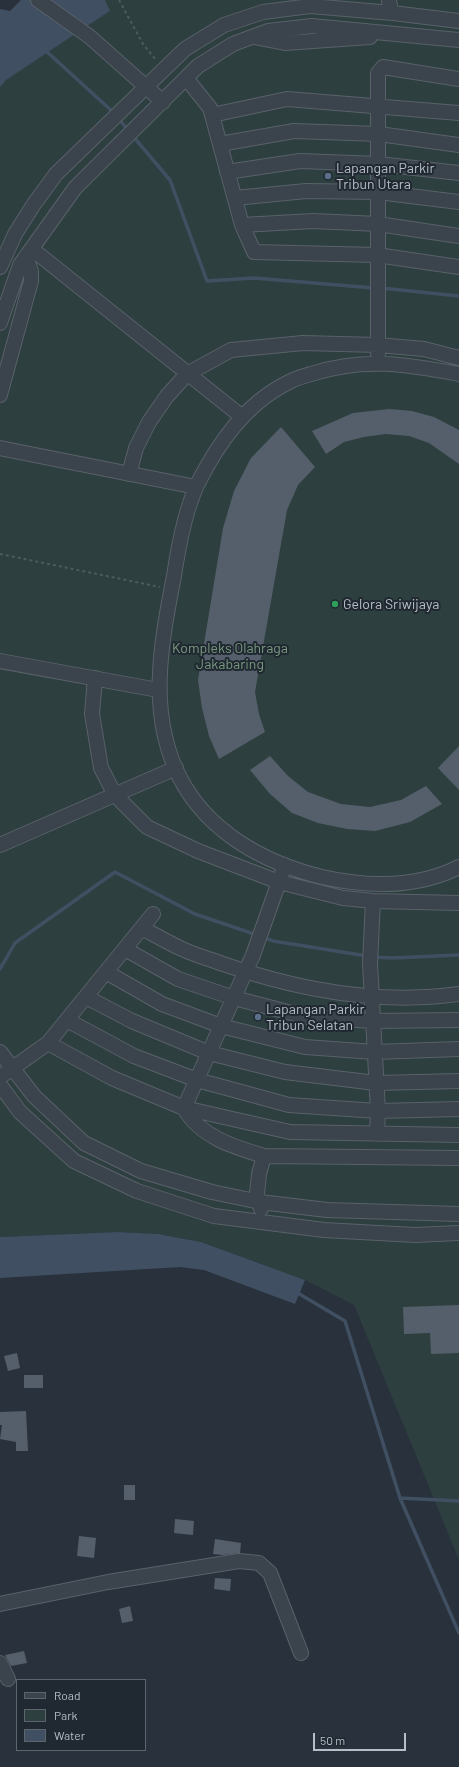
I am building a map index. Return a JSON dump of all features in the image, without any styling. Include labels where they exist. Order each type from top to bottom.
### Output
[{"type":"street","points":[[38,0],[90,37],[163,102]]},
{"type":"street","points":[[0,267],[15,234],[34,204],[56,174],[147,88],[185,49],[224,25],[263,12],[310,6],[390,6],[459,21]]},
{"type":"street","points":[[0,323],[20,265],[75,188],[198,66],[233,44],[268,31],[312,26],[459,40]]},
{"type":"street","points":[[379,363],[377,282],[379,134],[378,74],[383,67],[459,79]]},
{"type":"street","points":[[186,78],[210,108],[242,225],[252,250],[256,253],[377,255],[459,267]]},
{"type":"street","points":[[212,114],[287,98],[379,105],[459,114]]},
{"type":"street","points":[[220,144],[294,132],[379,134],[459,145]]},
{"type":"street","points":[[85,146],[101,163]]},
{"type":"street","points":[[227,172],[300,161],[378,164],[459,173]]},
{"type":"street","points":[[235,198],[306,191],[378,192],[459,202]]},
{"type":"street","points":[[242,225],[313,221],[378,224],[459,236]]},
{"type":"street","points":[[29,253],[241,416]]},
{"type":"street","points":[[0,395],[31,281],[29,253]]},
{"type":"street","points":[[129,474],[136,448],[149,422],[167,396],[187,374],[231,350],[303,342],[378,345],[424,350],[459,358]]},
{"type":"street","points":[[459,374],[396,363],[336,366],[290,381],[241,416],[215,454],[196,487],[179,546],[163,632],[158,690],[165,737],[180,778],[203,813],[245,847],[296,870],[345,882],[407,884],[449,872],[459,867]]},
{"type":"street","points":[[0,448],[196,487]]},
{"type":"street","points":[[0,661],[158,690]]},
{"type":"street","points":[[95,678],[92,714],[102,768],[116,795],[147,827],[198,851],[279,882],[343,898],[373,901],[459,903]]},
{"type":"street","points":[[0,845],[176,768]]},
{"type":"street","points":[[184,1108],[245,972],[285,865]]},
{"type":"street","points":[[343,898],[345,882]]},
{"type":"street","points":[[373,901],[370,963],[378,1111],[377,1134]]},
{"type":"street","points":[[0,1078],[48,1043],[153,914]]},
{"type":"street","points":[[142,928],[183,950],[245,972],[309,988],[372,997],[442,996],[459,994]]},
{"type":"street","points":[[126,949],[178,979],[234,998],[307,1017],[373,1021],[459,1020]]},
{"type":"street","points":[[106,972],[162,1004],[221,1026],[304,1047],[375,1052],[459,1049]]},
{"type":"street","points":[[86,997],[132,1022],[209,1053],[285,1072],[376,1083],[459,1081]]},
{"type":"street","points":[[67,1020],[134,1056],[197,1080],[289,1105],[378,1111],[459,1109]]},
{"type":"street","points":[[48,1043],[112,1078],[184,1108],[290,1132],[459,1135]]},
{"type":"street","points":[[0,1052],[34,1096],[84,1143],[141,1171],[212,1192],[260,1202],[327,1210],[459,1214]]},
{"type":"street","points":[[0,1085],[20,1112],[74,1161],[137,1191],[179,1205],[214,1216],[324,1230],[416,1235],[459,1233]]},
{"type":"street","points":[[184,1108],[190,1119],[211,1135],[240,1149],[264,1156],[459,1158]]},
{"type":"street","points":[[262,1222],[257,1187],[264,1156]]},
{"type":"street","points":[[0,1604],[131,1578],[239,1561],[259,1564],[270,1573],[301,1653]]},
{"type":"street","points":[[0,1663],[8,1679]]},
{"type":"path","points":[[119,0],[143,44],[164,70]]},
{"type":"path","points":[[0,554],[171,589]]},
{"type":"green space","name":"Kompleks Olahraga Jakabaring","points":[[105,0],[459,0],[459,1560],[354,1305],[305,1280],[201,1242],[158,1234],[118,1232],[0,1237],[0,74],[6,79],[109,12]]},
{"type":"water","points":[[21,0],[105,0],[110,11],[6,80],[0,87],[0,9],[10,11]]},
{"type":"water","points":[[118,1232],[158,1234],[201,1242],[305,1280],[295,1304],[204,1270],[180,1267],[0,1278],[0,1237]]},
{"type":"building","points":[[389,409],[412,411],[434,417],[459,430],[459,464],[429,443],[409,436],[386,434],[344,442],[326,454],[312,431],[353,413]]},
{"type":"building","points":[[281,427],[315,467],[298,485],[287,510],[255,692],[259,714],[265,732],[219,759],[209,736],[202,708],[198,680],[223,528],[234,491],[251,458]]},
{"type":"building","points":[[459,746],[459,790],[438,768]]},
{"type":"building","points":[[270,756],[288,776],[308,792],[341,804],[370,807],[401,800],[426,786],[442,804],[410,822],[375,831],[347,829],[318,823],[292,813],[270,794],[250,770]]},
{"type":"building","points":[[459,1305],[459,1353],[431,1354],[430,1333],[404,1334],[403,1307]]},
{"type":"building","points":[[17,1353],[20,1368],[8,1371],[4,1356]]},
{"type":"building","points":[[24,1375],[43,1375],[43,1388],[24,1388]]},
{"type":"building","points":[[26,1411],[28,1451],[16,1451],[16,1442],[0,1439],[2,1425],[0,1425],[0,1412]]},
{"type":"building","points":[[124,1485],[135,1485],[135,1500],[124,1500]]},
{"type":"building","points":[[175,1519],[194,1521],[193,1535],[174,1533]]},
{"type":"building","points":[[79,1536],[96,1538],[94,1558],[77,1556]]},
{"type":"building","points":[[215,1539],[241,1543],[240,1553],[223,1555],[213,1554]]},
{"type":"building","points":[[215,1578],[231,1579],[230,1591],[214,1589]]},
{"type":"building","points":[[130,1606],[133,1621],[122,1623],[119,1609]]},
{"type":"building","points":[[24,1651],[27,1663],[11,1666],[5,1655]]},
{"type":"waterway","points":[[45,50],[114,113]]},
{"type":"waterway","points":[[118,118],[128,130]]},
{"type":"waterway","points":[[132,135],[170,180],[207,281],[254,278],[374,288]]},
{"type":"waterway","points":[[381,288],[459,296]]},
{"type":"waterway","points":[[0,969],[15,943],[115,872],[195,914],[257,935]]},
{"type":"waterway","points":[[263,937],[273,941],[367,956]]},
{"type":"waterway","points":[[373,957],[392,958],[459,955]]},
{"type":"waterway","points":[[296,1292],[345,1321],[400,1498],[459,1633]]},
{"type":"waterway","points":[[400,1498],[459,1501]]},
{"type":"place","name":"Lapangan Parkir Tribun Utara","points":[[328,176]]},
{"type":"place","name":"Gelora Sriwijaya","points":[[335,604]]},
{"type":"place","name":"Lapangan Parkir Tribun Selatan","points":[[258,1017]]}]
